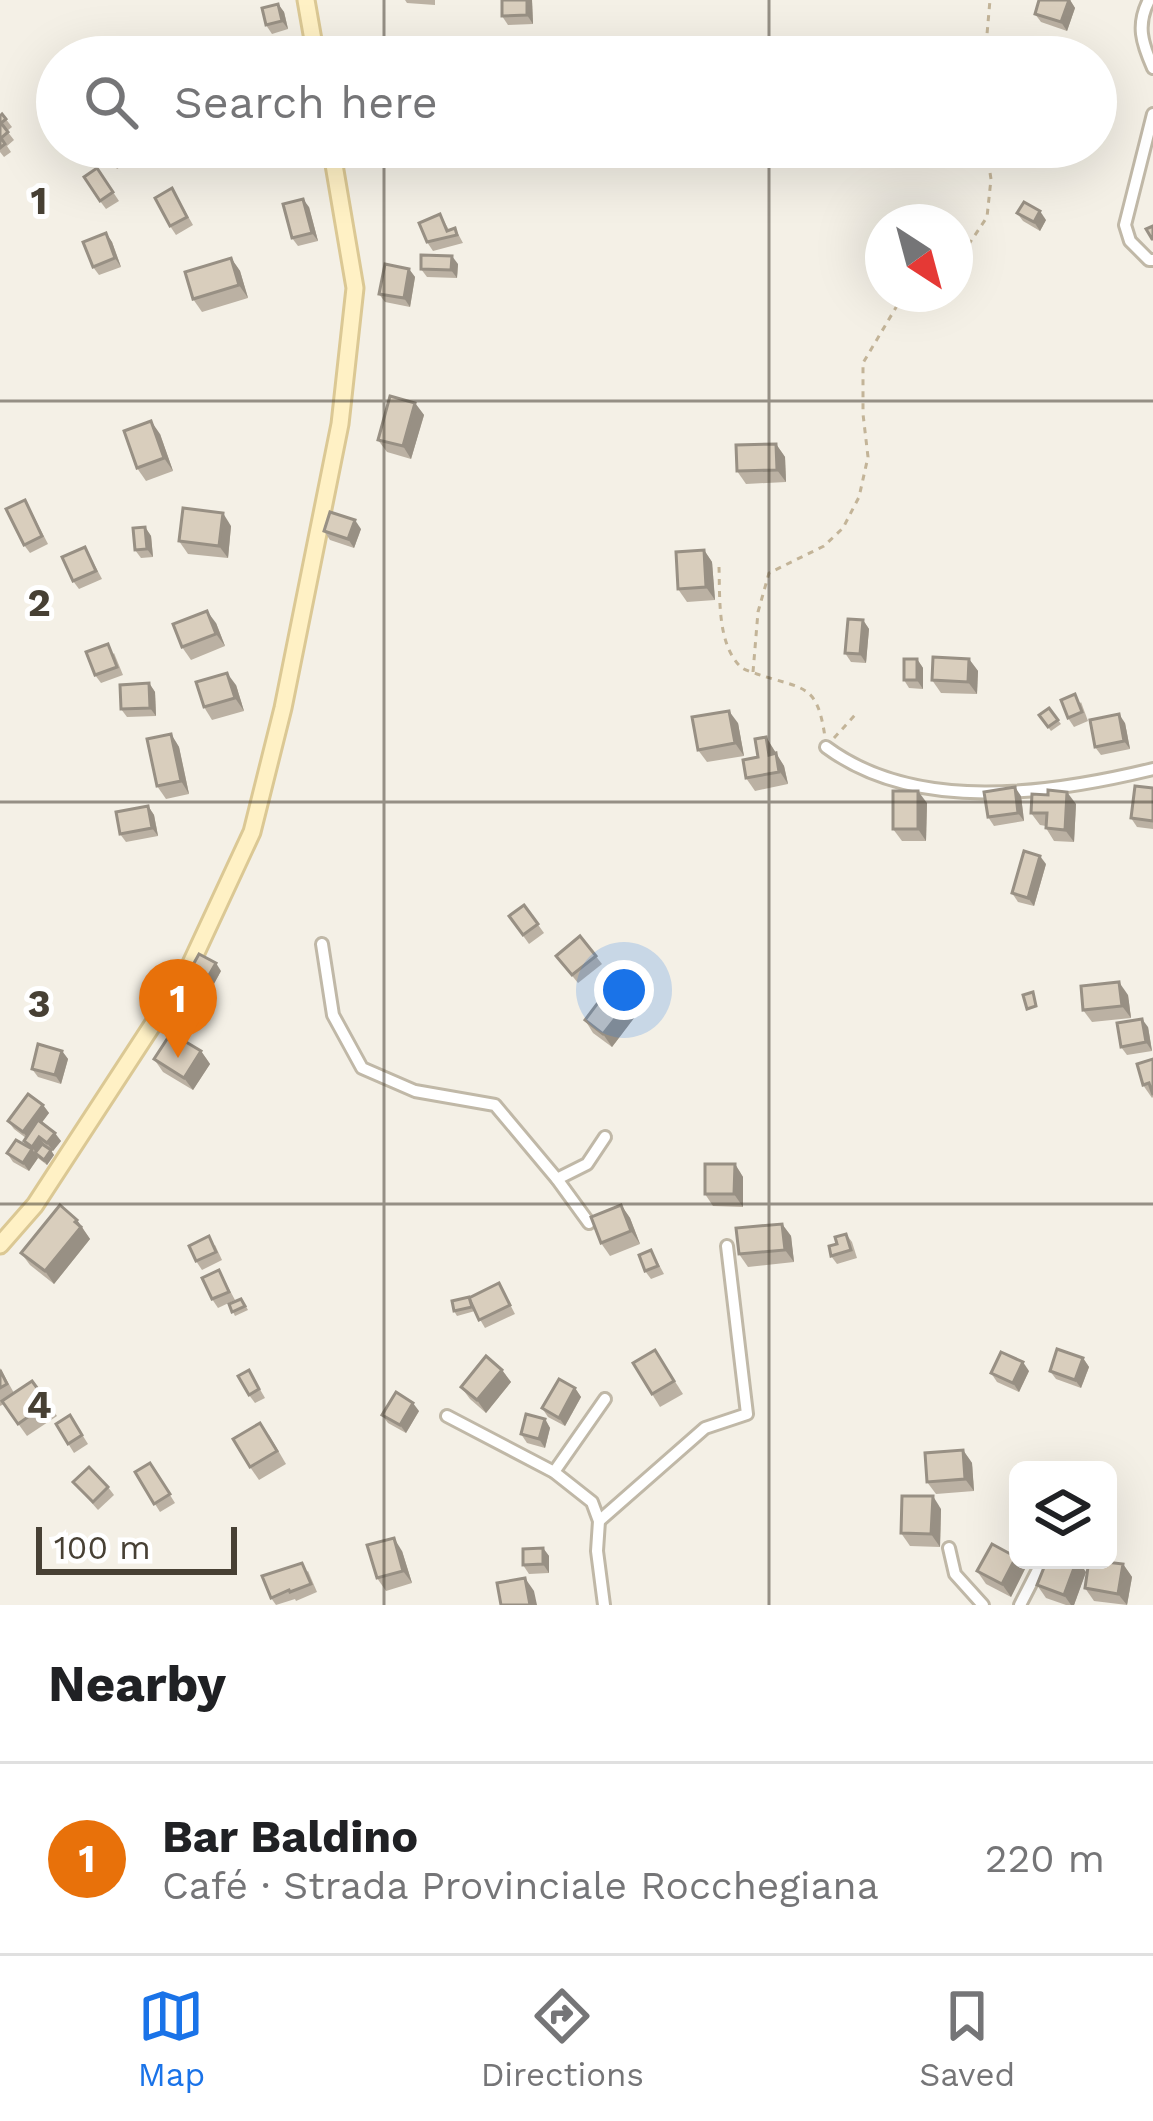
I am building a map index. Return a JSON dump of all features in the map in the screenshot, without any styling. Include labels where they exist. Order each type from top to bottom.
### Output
[{"type":"main road","points":[[306,0],[312,36]]},
{"type":"main road","points":[[0,1245],[35,1205],[187,972],[252,832],[283,708],[340,424],[355,288],[335,168]]},
{"type":"street","points":[[1149,0],[1139,35],[1153,68]]},
{"type":"street","points":[[1153,114],[1125,226],[1130,241],[1153,260]]},
{"type":"street","points":[[826,747],[873,775],[912,787],[948,790],[1103,782],[1153,769]]},
{"type":"street","points":[[322,944],[334,1015],[362,1069],[415,1091],[495,1105],[589,1223]]},
{"type":"street","points":[[557,1179],[587,1164],[605,1137]]},
{"type":"street","points":[[598,1521],[705,1428],[748,1414],[727,1246]]},
{"type":"street","points":[[554,1472],[604,1399]]},
{"type":"street","points":[[448,1416],[554,1472],[592,1502],[598,1521],[604,1605]]},
{"type":"street","points":[[949,1548],[955,1574],[983,1605]]},
{"type":"street","points":[[1020,1605],[1038,1569]]},
{"type":"path","points":[[987,36],[990,0]]},
{"type":"path","points":[[973,238],[987,217],[989,168]]},
{"type":"path","points":[[753,672],[758,612],[769,573],[824,545],[843,528],[859,496],[868,457],[863,363],[893,312]]},
{"type":"path","points":[[719,567],[727,647],[742,669],[811,693],[820,707],[826,747]]},
{"type":"path","points":[[826,747],[855,715]]},
{"type":"building","points":[[502,0],[527,0],[527,15],[502,16]]},
{"type":"building","points":[[1039,0],[1069,0],[1061,22],[1035,14]]},
{"type":"building","points":[[278,4],[282,21],[266,25],[262,8]]},
{"type":"building","points":[[0,116],[6,119],[1,123],[8,132],[0,148]]},
{"type":"building","points":[[97,168],[113,192],[100,201],[84,177]]},
{"type":"building","points":[[172,188],[187,217],[170,226],[155,198]]},
{"type":"building","points":[[303,199],[312,233],[292,238],[283,204]]},
{"type":"building","points":[[1024,202],[1040,211],[1034,222],[1017,213]]},
{"type":"building","points":[[440,214],[447,231],[455,228],[457,235],[427,242],[419,223]]},
{"type":"building","points":[[106,233],[115,258],[93,267],[83,242]]},
{"type":"building","points":[[421,255],[452,256],[451,270],[421,269]]},
{"type":"building","points":[[231,258],[239,285],[193,299],[185,272]]},
{"type":"building","points":[[385,264],[409,269],[404,298],[379,294]]},
{"type":"building","points":[[390,396],[415,403],[403,446],[378,440]]},
{"type":"building","points":[[151,421],[164,458],[137,468],[124,431]]},
{"type":"building","points":[[776,444],[777,470],[737,471],[736,445]]},
{"type":"building","points":[[25,500],[42,536],[24,545],[6,509]]},
{"type":"building","points":[[183,508],[223,513],[219,546],[179,541]]},
{"type":"building","points":[[330,512],[355,520],[348,539],[324,531]]},
{"type":"building","points":[[145,527],[147,549],[135,550],[133,528]]},
{"type":"building","points":[[85,547],[96,571],[73,581],[62,557]]},
{"type":"building","points":[[704,550],[706,587],[678,589],[676,552]]},
{"type":"building","points":[[207,611],[216,634],[182,647],[173,624]]},
{"type":"building","points":[[848,619],[863,620],[860,654],[845,653]]},
{"type":"building","points":[[108,644],[117,667],[95,675],[86,652]]},
{"type":"building","points":[[933,657],[969,659],[968,682],[932,680]]},
{"type":"building","points":[[904,659],[917,659],[917,680],[904,680]]},
{"type":"building","points":[[227,673],[235,698],[204,707],[196,682]]},
{"type":"building","points":[[149,683],[150,708],[121,709],[120,685]]},
{"type":"building","points":[[1075,694],[1082,712],[1068,718],[1061,700]]},
{"type":"building","points":[[1049,708],[1058,720],[1048,727],[1039,715]]},
{"type":"building","points":[[729,711],[735,743],[698,750],[692,717]]},
{"type":"building","points":[[1119,714],[1124,741],[1095,747],[1090,720]]},
{"type":"building","points":[[171,734],[181,781],[157,786],[147,739]]},
{"type":"building","points":[[766,737],[769,755],[776,753],[779,772],[746,778],[743,760],[758,757],[755,739]]},
{"type":"building","points":[[1135,786],[1153,788],[1153,821],[1131,818]]},
{"type":"building","points":[[1015,787],[1018,813],[988,817],[984,792]]},
{"type":"building","points":[[1048,790],[1067,792],[1065,830],[1046,828],[1047,813],[1031,813],[1032,794],[1048,795]]},
{"type":"building","points":[[893,791],[918,791],[918,829],[893,829]]},
{"type":"building","points":[[148,806],[152,828],[120,834],[116,812]]},
{"type":"building","points":[[1024,851],[1040,856],[1028,898],[1012,893]]},
{"type":"building","points":[[524,905],[538,924],[523,935],[509,916]]},
{"type":"building","points":[[580,936],[596,956],[572,975],[556,956]]},
{"type":"building","points":[[199,954],[216,963],[194,1001],[178,992]]},
{"type":"building","points":[[1119,982],[1122,1006],[1083,1010],[1081,986]]},
{"type":"building","points":[[606,992],[625,1006],[603,1034],[585,1020]]},
{"type":"building","points":[[1033,992],[1036,1006],[1027,1009],[1023,995]]},
{"type":"building","points":[[1142,1019],[1146,1042],[1121,1047],[1117,1023]]},
{"type":"building","points":[[171,1033],[201,1051],[184,1078],[154,1059]]},
{"type":"building","points":[[38,1044],[62,1051],[55,1075],[32,1069]]},
{"type":"building","points":[[1153,1059],[1153,1095],[1149,1083],[1143,1085],[1137,1064]]},
{"type":"building","points":[[28,1094],[43,1105],[23,1132],[8,1121]]},
{"type":"building","points":[[38,1120],[55,1133],[47,1143],[39,1137],[32,1147],[24,1141]]},
{"type":"building","points":[[16,1140],[32,1149],[23,1163],[7,1153]]},
{"type":"building","points":[[42,1144],[51,1150],[44,1160],[35,1153]]},
{"type":"building","points":[[705,1164],[735,1164],[734,1194],[705,1194]]},
{"type":"building","points":[[60,1205],[81,1227],[45,1271],[21,1253]]},
{"type":"building","points":[[621,1205],[631,1231],[601,1243],[591,1217]]},
{"type":"building","points":[[782,1224],[785,1250],[739,1254],[736,1228]]},
{"type":"building","points":[[846,1234],[851,1250],[831,1256],[829,1246],[837,1244],[835,1237]]},
{"type":"building","points":[[209,1236],[216,1252],[196,1261],[189,1246]]},
{"type":"building","points":[[651,1250],[658,1266],[645,1271],[639,1255]]},
{"type":"building","points":[[219,1270],[229,1292],[212,1299],[202,1278]]},
{"type":"building","points":[[499,1283],[510,1305],[479,1320],[469,1298]]},
{"type":"building","points":[[469,1297],[472,1307],[454,1311],[452,1301]]},
{"type":"building","points":[[241,1299],[245,1306],[232,1312],[229,1304]]},
{"type":"building","points":[[1057,1349],[1083,1358],[1075,1380],[1050,1371]]},
{"type":"building","points":[[655,1350],[674,1381],[652,1394],[633,1363]]},
{"type":"building","points":[[1001,1352],[1023,1362],[1013,1383],[991,1373]]},
{"type":"building","points":[[486,1356],[502,1370],[477,1400],[461,1387]]},
{"type":"building","points":[[249,1370],[259,1389],[249,1395],[238,1376]]},
{"type":"building","points":[[559,1379],[575,1388],[559,1418],[542,1408]]},
{"type":"building","points":[[32,1381],[48,1403],[18,1424],[2,1401]]},
{"type":"building","points":[[396,1392],[413,1403],[400,1425],[382,1415]]},
{"type":"building","points":[[526,1414],[545,1419],[539,1439],[521,1434]]},
{"type":"building","points":[[70,1415],[82,1435],[68,1444],[56,1424]]},
{"type":"building","points":[[260,1423],[277,1451],[250,1467],[233,1439]]},
{"type":"building","points":[[963,1450],[965,1479],[927,1482],[925,1453]]},
{"type":"building","points":[[150,1463],[170,1494],[154,1504],[135,1472]]},
{"type":"building","points":[[89,1467],[108,1487],[93,1502],[73,1482]]},
{"type":"building","points":[[902,1496],[933,1496],[931,1534],[901,1533]]},
{"type":"building","points":[[394,1538],[403,1571],[377,1578],[367,1545]]},
{"type":"building","points":[[992,1544],[1009,1553],[1010,1569],[1002,1584],[977,1571]]},
{"type":"building","points":[[543,1548],[543,1564],[523,1565],[523,1549]]},
{"type":"building","points":[[302,1563],[311,1584],[271,1598],[262,1576]]},
{"type":"building","points":[[1117,1563],[1123,1564],[1118,1594],[1085,1588],[1088,1569],[1117,1569]]},
{"type":"building","points":[[1043,1569],[1074,1569],[1064,1595],[1037,1585]]},
{"type":"building","points":[[525,1578],[530,1605],[501,1605],[497,1583]]},
{"type":"place","name":"Bar Baldino","points":[[178,1058]]}]
